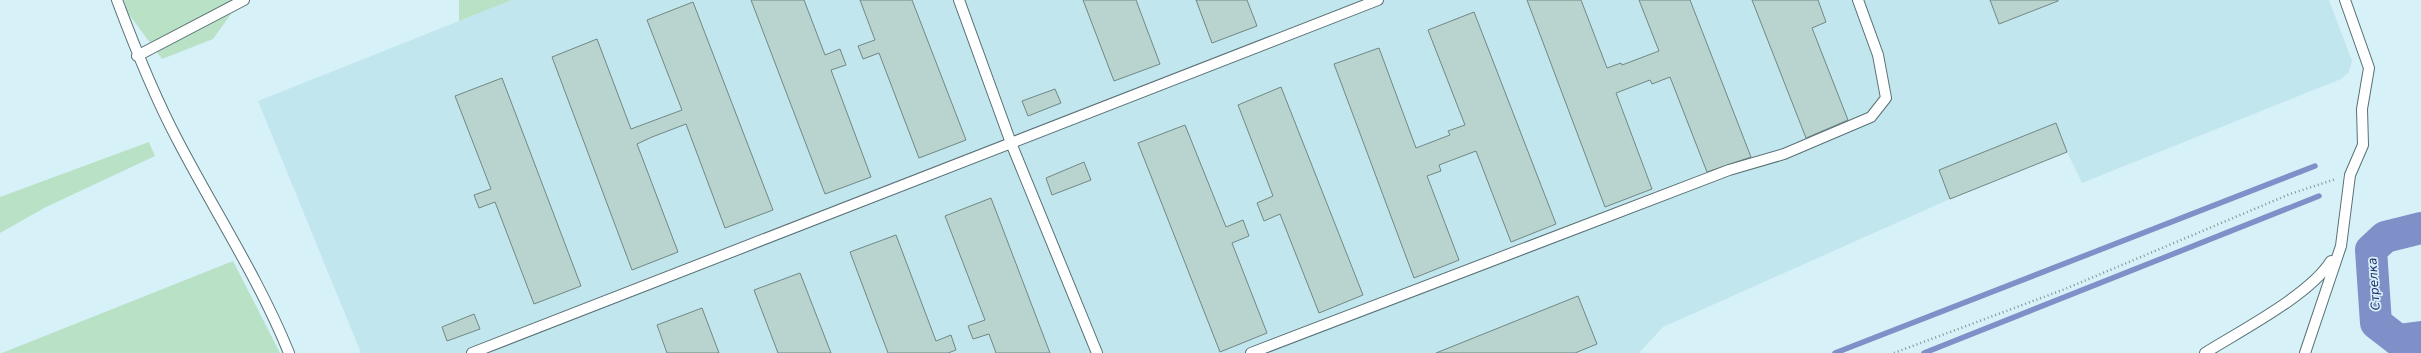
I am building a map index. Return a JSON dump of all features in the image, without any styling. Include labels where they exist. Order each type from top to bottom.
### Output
[{"type":"lane","points":[[117,0],[137,56],[178,141],[239,250],[290,353]]},
{"type":"lane","points":[[137,56],[244,0]]},
{"type":"lane","points":[[958,0],[1011,143],[1097,353]]},
{"type":"lane","points":[[472,353],[1378,0]]},
{"type":"lane","points":[[1250,353],[1729,170],[1784,154],[1872,117],[1886,98],[1878,55],[1858,0]]},
{"type":"lane","points":[[2305,353],[2341,246],[2350,175],[2363,144],[2362,109],[2368,68],[2345,0]]},
{"type":"lane","points":[[2205,353],[2298,294],[2326,270],[2341,246]]},
{"type":"path","points":[[1894,353],[2065,289],[2290,194],[2350,175]]},
{"type":"shaded area","points":[[512,0],[2329,0],[2352,61],[2349,72],[2341,79],[2082,183],[2067,152],[1950,199],[1663,327],[1639,353],[361,353],[258,101]]},
{"type":"green space","points":[[124,0],[232,0],[233,11],[213,39],[162,59],[128,13]]},
{"type":"green space","points":[[459,0],[512,0],[459,21]]},
{"type":"green space","points":[[149,142],[155,156],[46,207],[0,233],[0,197]]},
{"type":"green space","points":[[233,261],[280,353],[2,353]]},
{"type":"building","points":[[751,0],[804,0],[825,55],[840,49],[846,65],[831,70],[871,177],[825,194]]},
{"type":"building","points":[[860,0],[912,0],[966,140],[919,158],[879,53],[863,59],[858,46],[875,40]]},
{"type":"building","points":[[1083,0],[1136,0],[1160,64],[1114,81]]},
{"type":"building","points":[[1196,0],[1247,0],[1257,26],[1212,43]]},
{"type":"building","points":[[1527,0],[1581,0],[1607,68],[1621,63],[1622,65],[1659,51],[1639,0],[1690,0],[1751,157],[1707,172],[1670,77],[1652,84],[1650,80],[1616,93],[1652,189],[1605,207]]},
{"type":"building","points":[[1752,0],[1818,0],[1826,22],[1812,28],[1848,120],[1806,138]]},
{"type":"building","points":[[1990,0],[2058,0],[2058,1],[1999,24]]},
{"type":"building","points":[[693,2],[773,210],[725,228],[686,124],[652,137],[637,144],[678,252],[632,270],[552,57],[597,39],[631,129],[682,110],[647,20]]},
{"type":"building","points":[[1474,12],[1556,224],[1511,242],[1476,151],[1439,165],[1441,171],[1427,176],[1459,260],[1414,278],[1334,64],[1379,48],[1416,148],[1450,135],[1448,131],[1465,125],[1428,30]]},
{"type":"building","points":[[502,78],[581,286],[534,304],[495,202],[479,208],[474,195],[491,189],[455,96]]},
{"type":"building","points":[[1281,87],[1363,295],[1319,313],[1280,214],[1264,221],[1257,203],[1273,196],[1238,105]]},
{"type":"building","points":[[1055,89],[1061,103],[1028,116],[1022,101]]},
{"type":"building","points":[[2056,123],[2067,152],[1950,199],[1939,170]]},
{"type":"building","points":[[1185,125],[1226,227],[1243,220],[1249,236],[1232,243],[1267,333],[1220,352],[1138,143]]},
{"type":"building","points":[[1084,162],[1091,180],[1052,195],[1046,178]]},
{"type":"building","points":[[991,198],[1050,353],[996,353],[989,334],[973,339],[968,326],[985,320],[945,216]]},
{"type":"building","points":[[896,235],[936,341],[951,335],[956,350],[948,353],[888,353],[850,252]]},
{"type":"building","points":[[800,273],[831,353],[778,353],[754,290]]},
{"type":"building","points":[[1578,296],[1597,344],[1575,353],[1436,353]]},
{"type":"building","points":[[702,308],[719,353],[667,353],[657,325]]},
{"type":"building","points":[[474,314],[480,329],[447,341],[442,327]]},
{"type":"waterway","points":[[1835,353],[2315,166]]},
{"type":"waterway","points":[[1924,353],[2319,196]]},
{"type":"waterway","name":"Стрелка","points":[[2421,228],[2385,237],[2371,250],[2376,323],[2398,340],[2421,337]]}]
